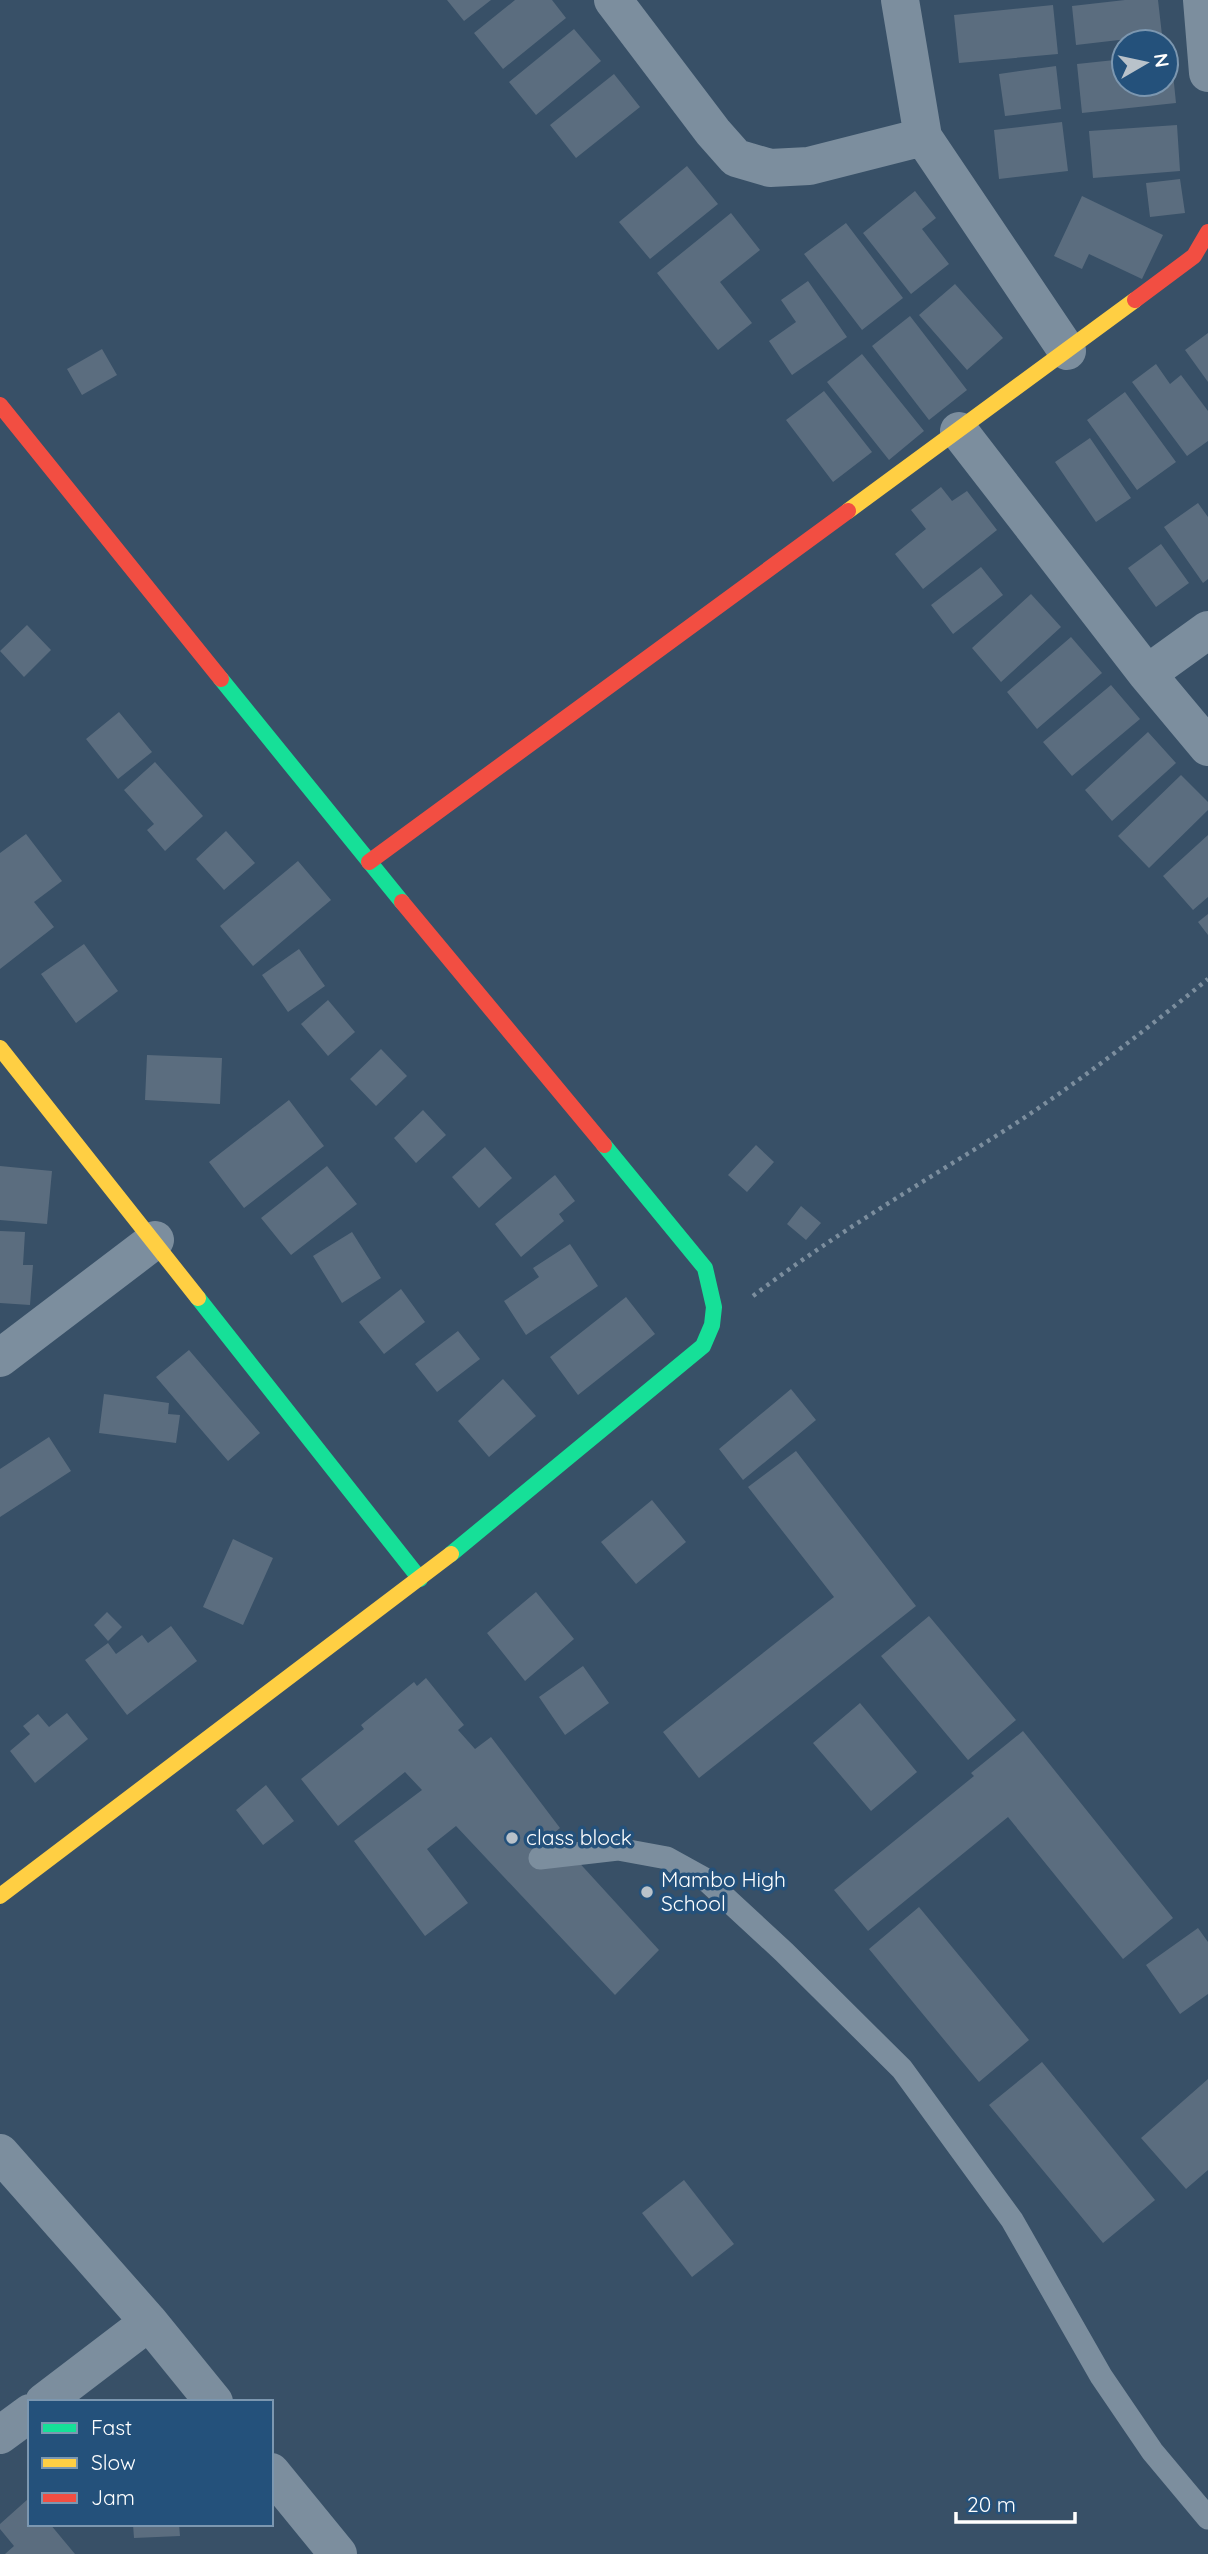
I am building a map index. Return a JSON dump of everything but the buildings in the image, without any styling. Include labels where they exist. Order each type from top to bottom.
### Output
[{"type":"street","points":[[613,0],[713,132],[736,158],[770,168],[809,166],[923,137]]},
{"type":"street","points":[[900,0],[923,137],[1068,351]]},
{"type":"street","points":[[1202,0],[1208,73]]},
{"type":"street","points":[[369,862],[1068,351],[1194,256],[1208,232]]},
{"type":"street","points":[[0,405],[369,862],[705,1268],[717,1303],[713,1326],[703,1346],[420,1579],[0,1896]]},
{"type":"street","points":[[959,431],[1147,674],[1208,747]]},
{"type":"street","points":[[1147,674],[1208,630]]},
{"type":"street","points":[[0,1048],[155,1240],[420,1579]]},
{"type":"street","points":[[0,1357],[155,1240]]},
{"type":"street","points":[[0,2152],[149,2322],[212,2400]]},
{"type":"street","points":[[47,2400],[149,2322]]},
{"type":"street","points":[[0,2435],[28,2414]]},
{"type":"street","points":[[273,2474],[338,2554]]},
{"type":"lane","points":[[540,1858],[618,1849],[667,1858],[705,1879],[784,1952],[902,2069],[1012,2220],[1101,2376],[1152,2451],[1208,2518]]},
{"type":"path","points":[[713,1326],[795,1264],[1009,1128],[1116,1054],[1208,979]]},
{"type":"traffic: fast","points":[[221,679],[402,902]]},
{"type":"traffic: fast","points":[[451,1554],[703,1346],[712,1325],[714,1307],[705,1268],[604,1145]]},
{"type":"traffic: fast","points":[[198,1298],[420,1579]]},
{"type":"traffic: slow","points":[[848,511],[1135,300]]},
{"type":"traffic: slow","points":[[0,1048],[198,1298]]},
{"type":"traffic: slow","points":[[0,1896],[451,1554]]},
{"type":"traffic: jam","points":[[1135,300],[1194,256],[1208,232]]},
{"type":"traffic: jam","points":[[0,405],[221,679]]},
{"type":"traffic: jam","points":[[369,862],[848,511]]},
{"type":"traffic: jam","points":[[402,902],[604,1145]]},
{"type":"place","name":"class block","points":[[512,1838]]},
{"type":"place","name":"Mambo High School","points":[[647,1892]]}]
